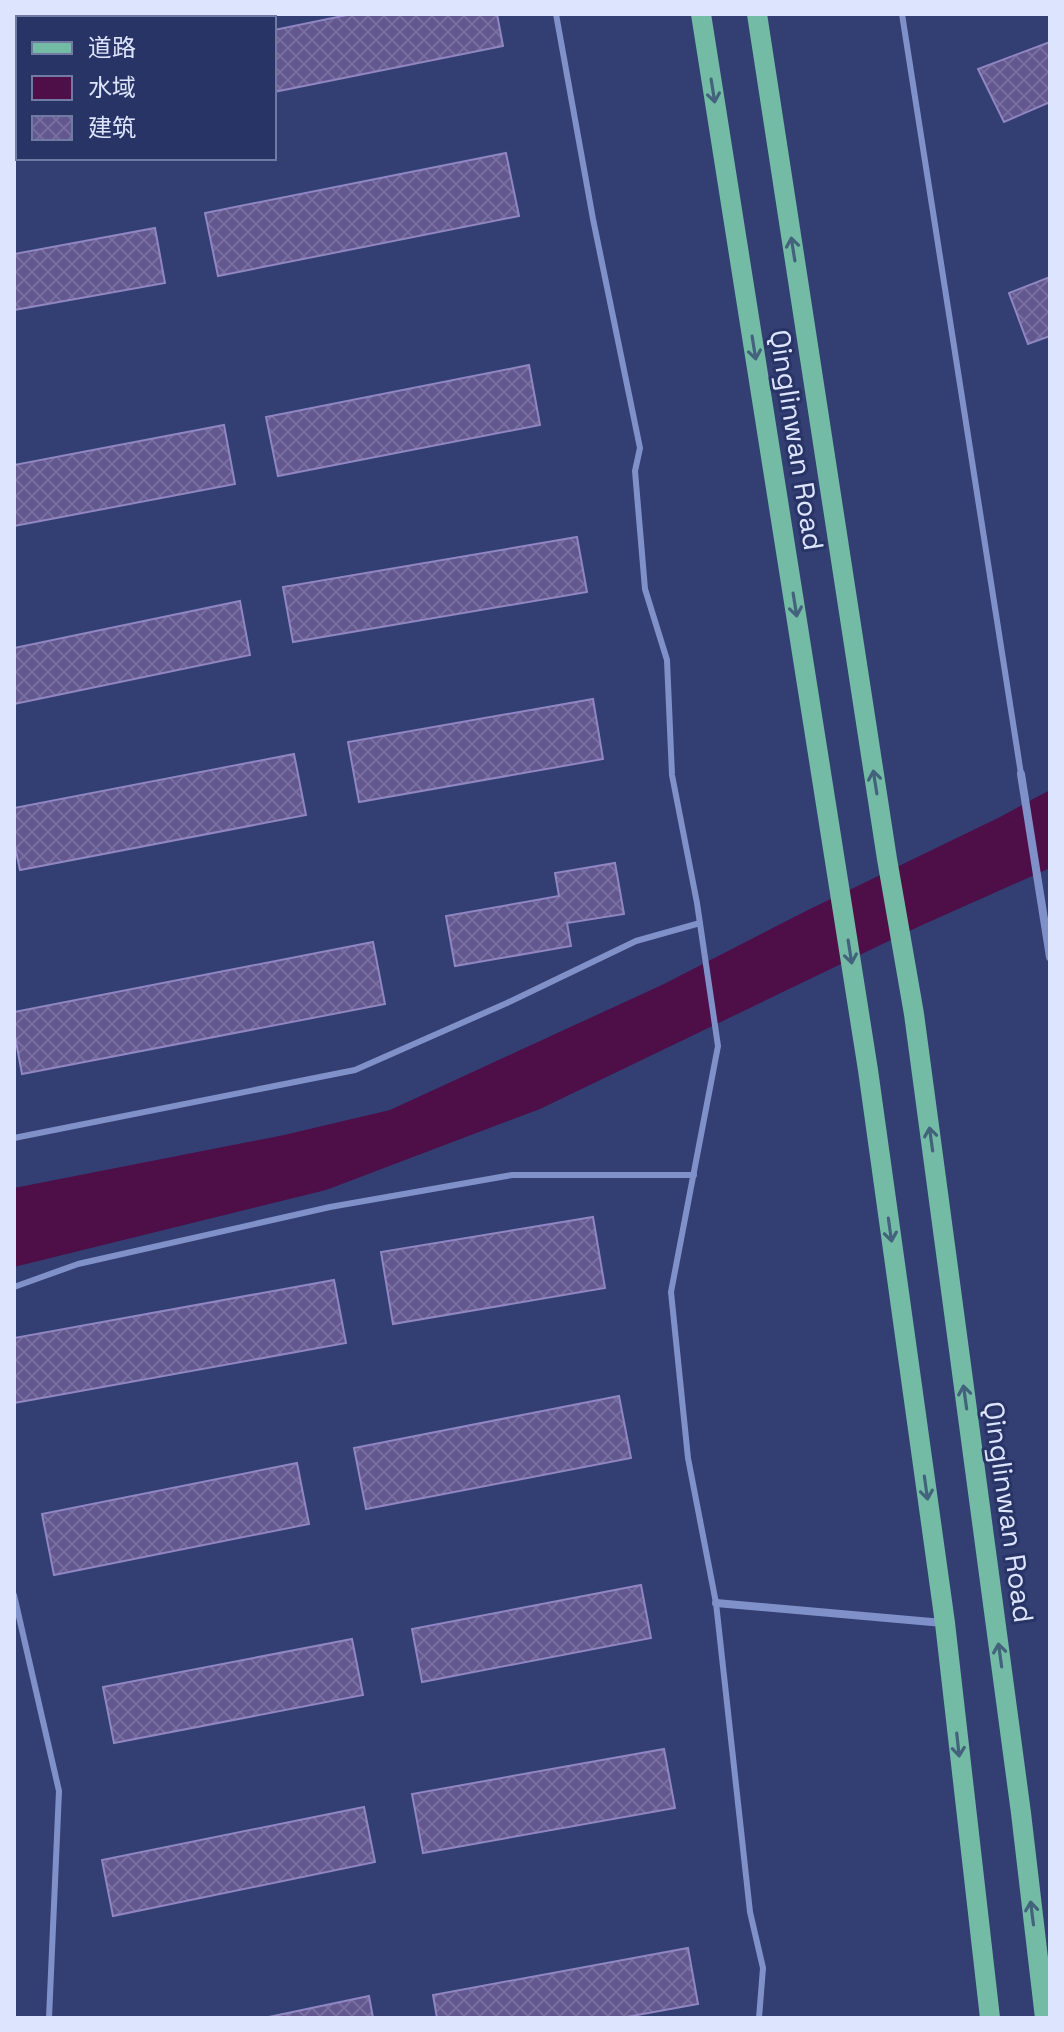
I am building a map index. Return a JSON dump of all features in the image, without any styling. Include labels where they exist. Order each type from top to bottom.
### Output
[{"type":"main road","name":"Qinglinwan Road","points":[[701,14],[868,1070],[945,1623]]},
{"type":"main road","name":"Qinglinwan Road","points":[[757,14],[887,859],[914,1014],[1019,1798],[1045,2018]]},
{"type":"main road","points":[[945,1623],[990,2018]]},
{"type":"street","points":[[1021,774],[1050,957]]},
{"type":"street","points":[[716,1603],[945,1623]]},
{"type":"lane","points":[[556,14],[593,219],[640,448],[635,471],[645,589],[667,660],[672,775],[700,923],[718,1046],[671,1292],[688,1458],[716,1603],[750,1912],[763,1968],[759,2018]]},
{"type":"lane","points":[[902,14],[1021,774]]},
{"type":"lane","points":[[14,1138],[355,1070],[507,1003],[636,941],[700,923]]},
{"type":"lane","points":[[14,1287],[78,1264],[285,1217],[512,1175],[694,1175]]},
{"type":"lane","points":[[14,1595],[59,1791],[49,2018]]},
{"type":"water","points":[[1050,790],[1050,868],[920,926],[540,1109],[326,1190],[14,1267],[14,1188],[284,1135],[390,1110],[664,984]]},
{"type":"building","points":[[352,14],[497,14],[503,46],[276,92],[276,30]]},
{"type":"building","points":[[1050,42],[1050,102],[1004,122],[978,69]]},
{"type":"building","points":[[14,77],[16,77],[16,138]]},
{"type":"building","points":[[506,153],[519,216],[218,276],[205,213]]},
{"type":"building","points":[[155,228],[165,283],[14,310],[14,254]]},
{"type":"building","points":[[1050,277],[1050,336],[1028,344],[1009,293]]},
{"type":"building","points":[[529,365],[540,425],[278,476],[266,417]]},
{"type":"building","points":[[224,425],[235,484],[14,526],[14,465]]},
{"type":"building","points":[[577,537],[587,592],[293,642],[283,587]]},
{"type":"building","points":[[240,601],[250,655],[14,704],[14,648]]},
{"type":"building","points":[[593,699],[603,759],[359,802],[348,742]]},
{"type":"building","points":[[294,754],[306,815],[20,870],[14,842],[14,808]]},
{"type":"building","points":[[615,863],[624,914],[567,923],[571,946],[455,966],[446,916],[559,896],[555,873]]},
{"type":"building","points":[[373,942],[385,1004],[22,1074],[14,1031],[14,1012]]},
{"type":"building","points":[[593,1217],[605,1288],[393,1324],[381,1252]]},
{"type":"building","points":[[334,1280],[346,1343],[14,1403],[14,1338]]},
{"type":"building","points":[[619,1396],[631,1458],[366,1509],[354,1448]]},
{"type":"building","points":[[297,1463],[309,1524],[54,1575],[42,1514]]},
{"type":"building","points":[[641,1585],[651,1638],[422,1682],[412,1629]]},
{"type":"building","points":[[352,1639],[363,1695],[114,1743],[103,1687]]},
{"type":"building","points":[[664,1749],[675,1808],[423,1853],[412,1794]]},
{"type":"building","points":[[364,1807],[375,1862],[113,1916],[102,1860]]},
{"type":"building","points":[[688,1948],[698,2004],[621,2018],[437,2018],[433,1995]]},
{"type":"building","points":[[369,1996],[373,2018],[264,2018]]}]
